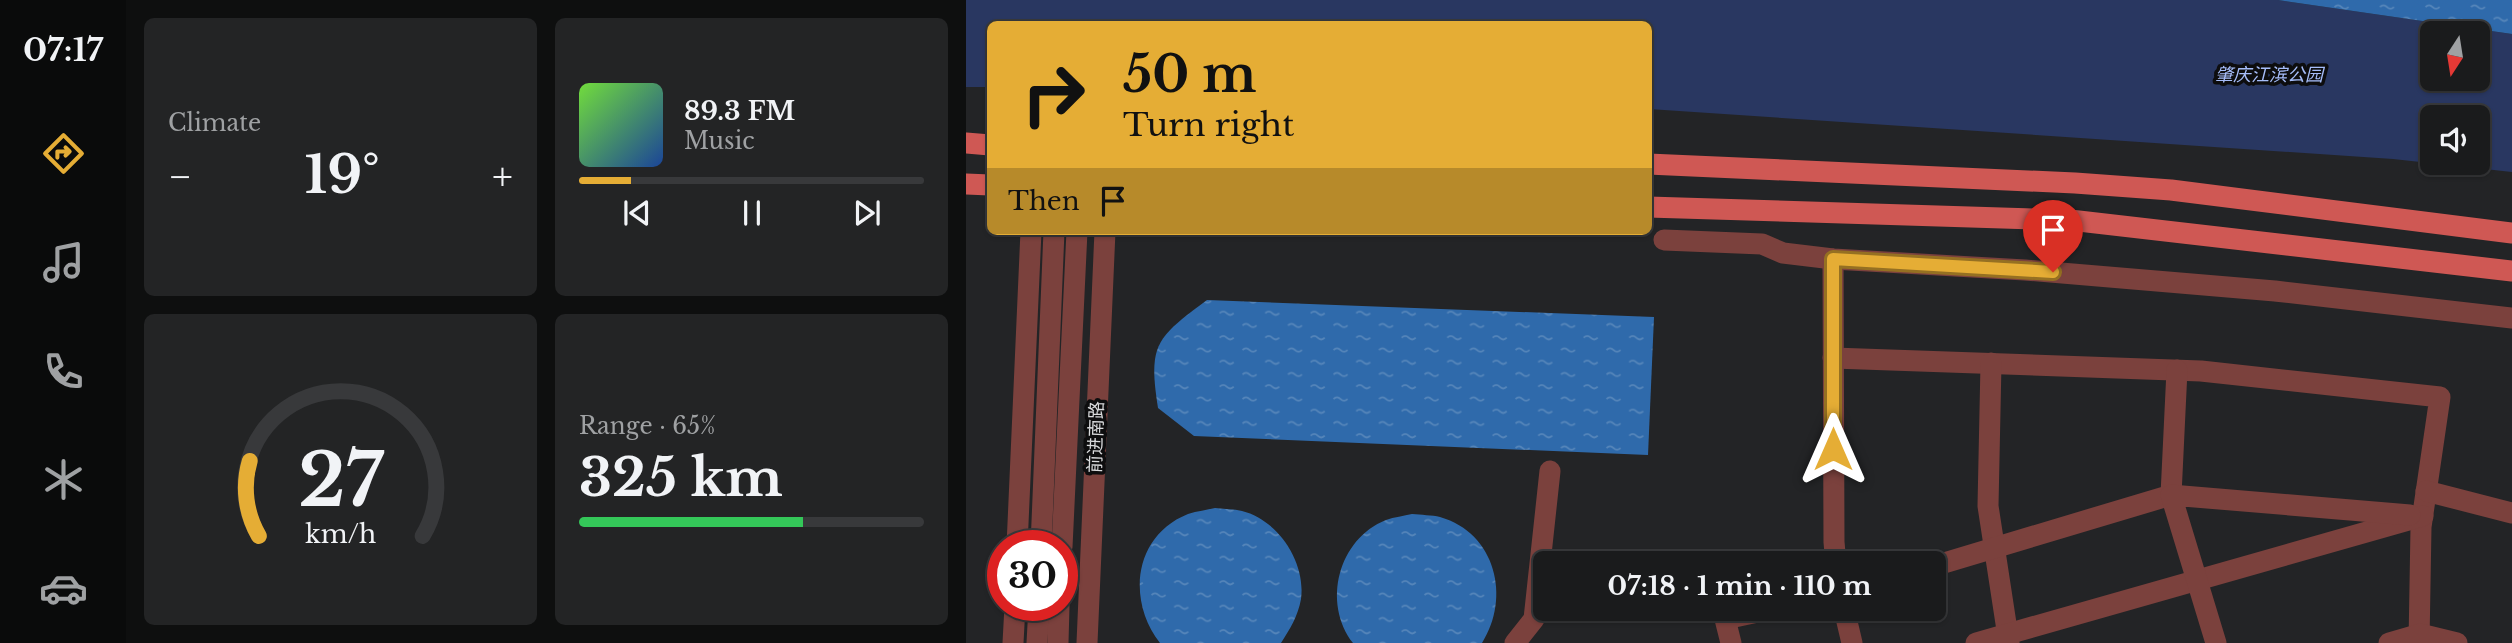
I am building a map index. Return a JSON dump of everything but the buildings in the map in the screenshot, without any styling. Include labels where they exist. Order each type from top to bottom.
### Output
[{"type":"main road","points":[[966,143],[987,145]]},
{"type":"main road","points":[[1652,164],[2102,185],[2512,233]]},
{"type":"main road","points":[[966,184],[987,185]]},
{"type":"main road","points":[[1652,207],[2070,220],[2512,271]]},
{"type":"street","points":[[1018,530],[1031,235]]},
{"type":"street","points":[[1042,530],[1054,235]]},
{"type":"street","name":"前进南路","points":[[1063,530],[1077,235]]},
{"type":"street","name":"前进南路","points":[[1087,643],[1105,235]]},
{"type":"street","points":[[1664,240],[1762,244],[1782,259],[1833,259],[2025,270],[2247,289],[2512,318]]},
{"type":"street","points":[[1833,259],[1836,551]]},
{"type":"street","points":[[1833,358],[2177,370],[2440,397],[2423,516],[2420,638]]},
{"type":"street","points":[[1991,363],[1988,506],[2008,638]]},
{"type":"street","points":[[2177,370],[2171,495],[2216,643]]},
{"type":"street","points":[[1515,643],[1534,619],[1550,471]]},
{"type":"street","points":[[2426,491],[2512,513]]},
{"type":"street","points":[[1946,562],[2171,495],[2423,516]]},
{"type":"street","points":[[1976,643],[2008,638],[2423,516]]},
{"type":"street","points":[[1013,643],[1014,621]]},
{"type":"street","points":[[1037,643],[1038,621]]},
{"type":"street","points":[[1058,643],[1059,621]]},
{"type":"street","points":[[1725,621],[1731,643]]},
{"type":"street","points":[[1845,621],[1847,642]]},
{"type":"street","points":[[2389,643],[2420,638],[2457,643]]},
{"type":"green space","name":"肇庆江滨公园","points":[[966,0],[2278,0],[2423,21],[2420,21],[2420,91],[2490,91],[2490,31],[2512,34],[2512,172],[2490,170],[2490,105],[2420,105],[2420,162],[1652,109],[1652,21],[987,21],[987,87],[966,87]]},
{"type":"water","points":[[2278,0],[2512,0],[2512,34],[2490,31],[2490,21],[2423,21]]},
{"type":"water","points":[[1207,300],[1654,317],[1648,455],[1194,436],[1158,408],[1154,369],[1160,344],[1166,334]]},
{"type":"water","points":[[1215,508],[1242,511],[1267,523],[1287,544],[1294,557],[1299,571],[1301,599],[1296,617],[1281,643],[1160,643],[1149,626],[1140,590],[1146,553],[1170,524],[1188,514]]},
{"type":"water","points":[[1412,514],[1440,517],[1459,525],[1474,537],[1486,552],[1493,569],[1496,607],[1482,643],[1353,643],[1344,627],[1338,610],[1337,592],[1346,557],[1356,542],[1370,529],[1386,520]]},
{"type":"route","points":[[1833,449],[1833,259],[2053,272]]}]
